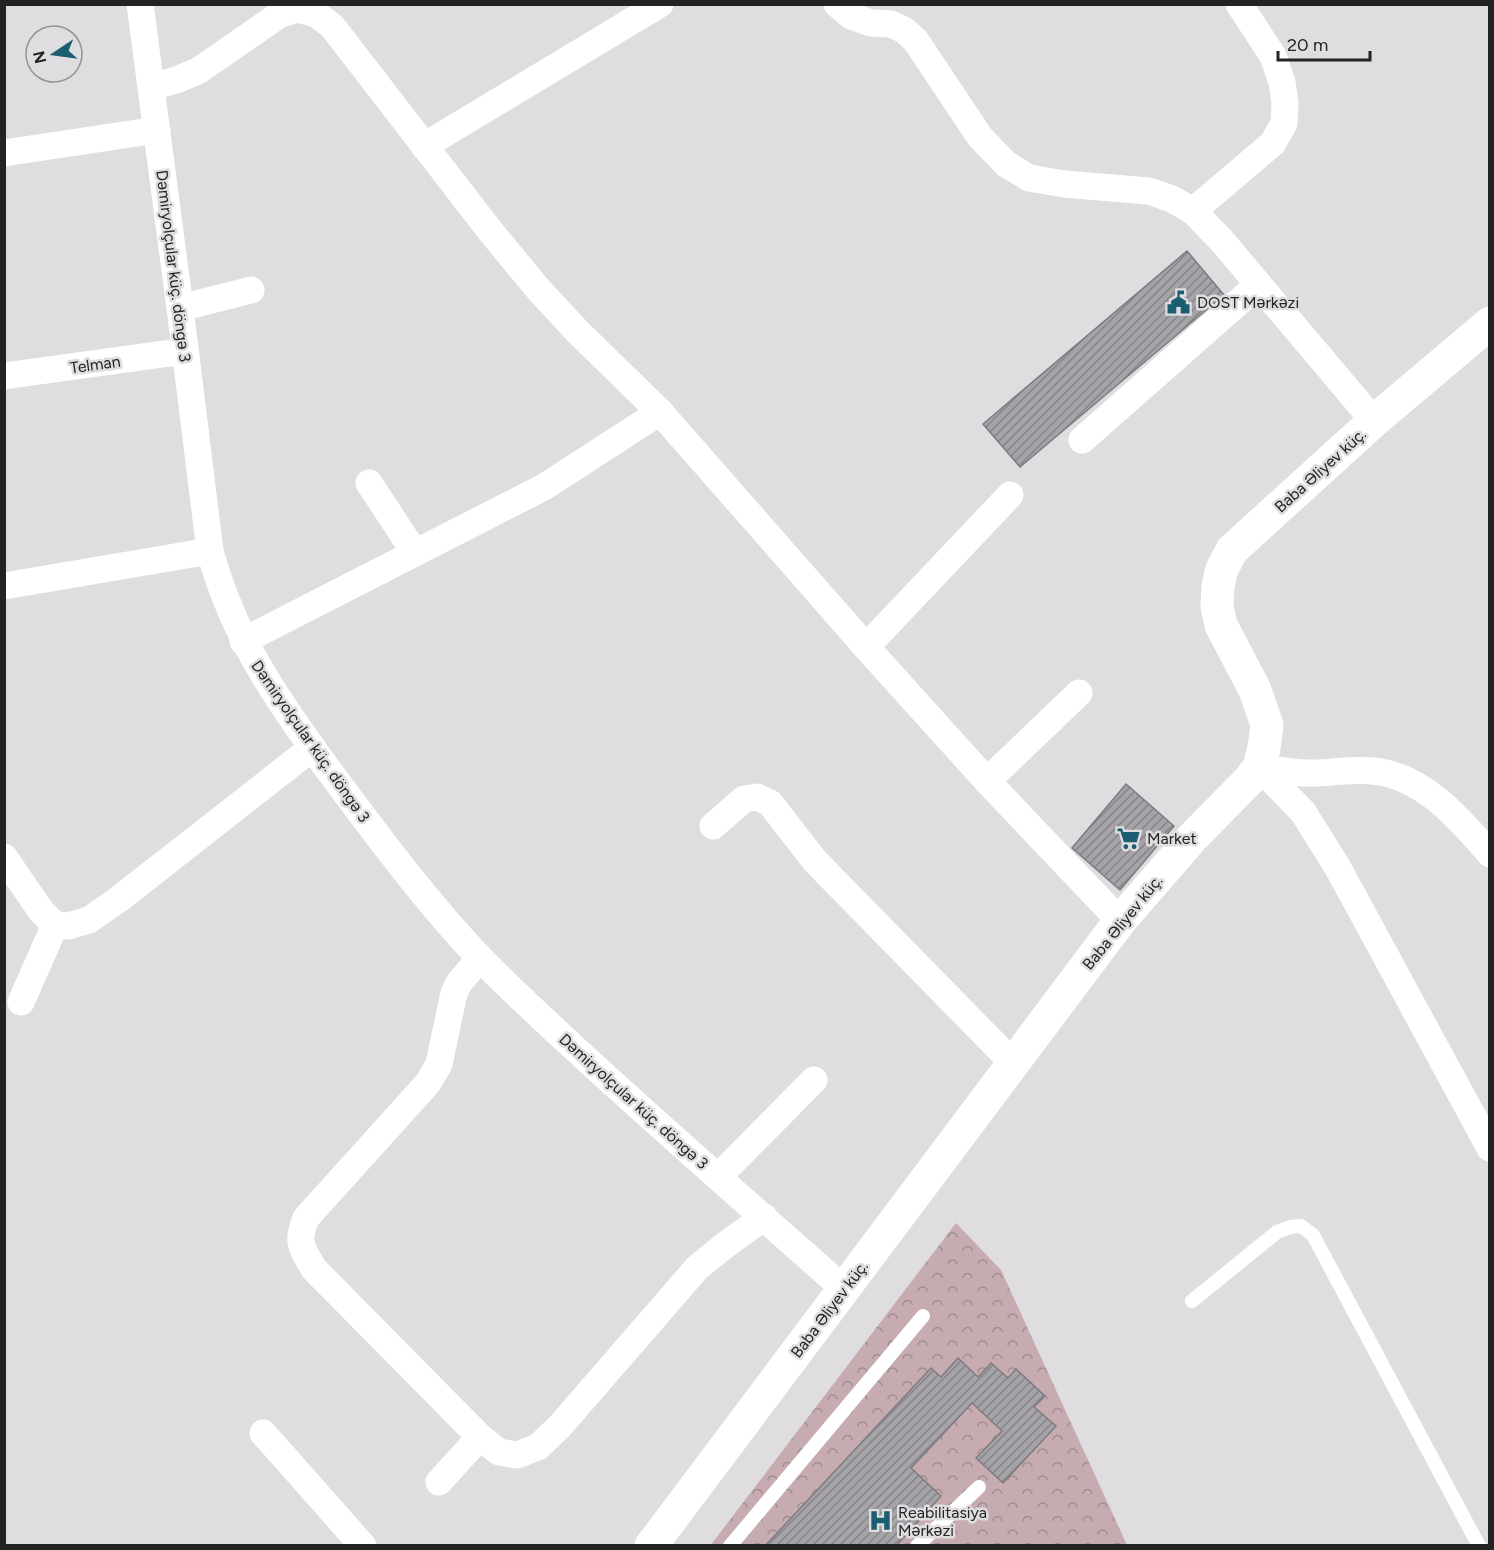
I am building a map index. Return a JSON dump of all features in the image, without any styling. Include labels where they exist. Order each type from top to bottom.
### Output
[{"type":"street","name":"Dəmiryolçular küç. döngə 3","points":[[140,4],[210,551],[224,597],[243,641],[270,687],[312,748],[389,852],[450,926],[480,958],[617,1087],[844,1289]]},
{"type":"street","points":[[424,146],[660,4]]},
{"type":"street","points":[[837,4],[851,16],[871,22],[891,24],[904,30],[916,41],[980,137],[1006,164],[1029,178],[1064,184],[1149,191],[1172,199],[1193,211],[1222,241],[1374,421]]},
{"type":"street","points":[[1193,211],[1273,143],[1284,123],[1285,103],[1282,82],[1273,56],[1239,4]]},
{"type":"street","points":[[151,87],[198,71],[279,15],[297,9],[316,14],[332,26],[491,232],[539,290],[578,332],[660,412],[987,781],[1120,921]]},
{"type":"street","points":[[4,153],[157,130]]},
{"type":"street","points":[[1082,441],[1258,285]]},
{"type":"street","points":[[180,308],[250,290]]},
{"type":"street","name":"Baba Əliyev küç.","points":[[651,1545],[1120,921],[1193,837],[1259,767],[1267,725],[1255,690],[1221,625],[1218,607],[1218,586],[1222,569],[1232,550],[1374,421],[1490,323]]},
{"type":"street","name":"Telman","points":[[4,376],[185,351]]},
{"type":"street","points":[[243,641],[544,488],[660,412]]},
{"type":"street","points":[[369,483],[415,553]]},
{"type":"street","points":[[866,647],[1010,495]]},
{"type":"street","points":[[4,586],[210,551]]},
{"type":"street","points":[[987,781],[1079,693]]},
{"type":"street","points":[[4,857],[41,911],[55,925],[68,926],[89,920],[312,748]]},
{"type":"street","points":[[1259,767],[1292,773],[1371,770],[1390,773],[1425,790],[1451,813],[1490,854]]},
{"type":"street","points":[[1259,767],[1303,812],[1338,868],[1490,1148]]},
{"type":"street","points":[[713,826],[744,799],[757,797],[770,803],[815,861],[1013,1063]]},
{"type":"street","points":[[21,1002],[55,925]]},
{"type":"street","points":[[480,958],[459,983],[454,993],[439,1064],[428,1083],[306,1218],[300,1234],[302,1250],[314,1269],[480,1437],[499,1452],[517,1455],[538,1447],[560,1426],[697,1268],[764,1217]]},
{"type":"street","points":[[718,1178],[814,1080]]},
{"type":"street","points":[[263,1433],[363,1545]]},
{"type":"street","points":[[439,1482],[480,1437]]},
{"type":"lane","points":[[1192,1301],[1277,1232],[1301,1226],[1313,1235],[1479,1545]]},
{"type":"lane","points":[[730,1545],[923,1316]]},
{"type":"lane","points":[[917,1545],[979,1487]]},
{"type":"green space","points":[[956,1223],[1001,1270],[1127,1545],[710,1546]]},
{"type":"building","points":[[1187,251],[1224,295],[1020,467],[983,424]]},
{"type":"building","points":[[1126,784],[1174,826],[1120,890],[1072,848]]},
{"type":"building","points":[[958,1358],[978,1377],[991,1363],[1008,1378],[1016,1369],[1045,1396],[1034,1407],[1056,1426],[1003,1483],[976,1458],[1002,1431],[972,1403],[911,1468],[941,1496],[896,1546],[765,1546],[931,1368],[941,1377]]},
{"type":"place","name":"DOST Mərkəzi","points":[[1179,302]]},
{"type":"place","name":"Market","points":[[1129,838]]},
{"type":"place","name":"Reabilitasiya Mərkəzi","points":[[880,1521]]}]
